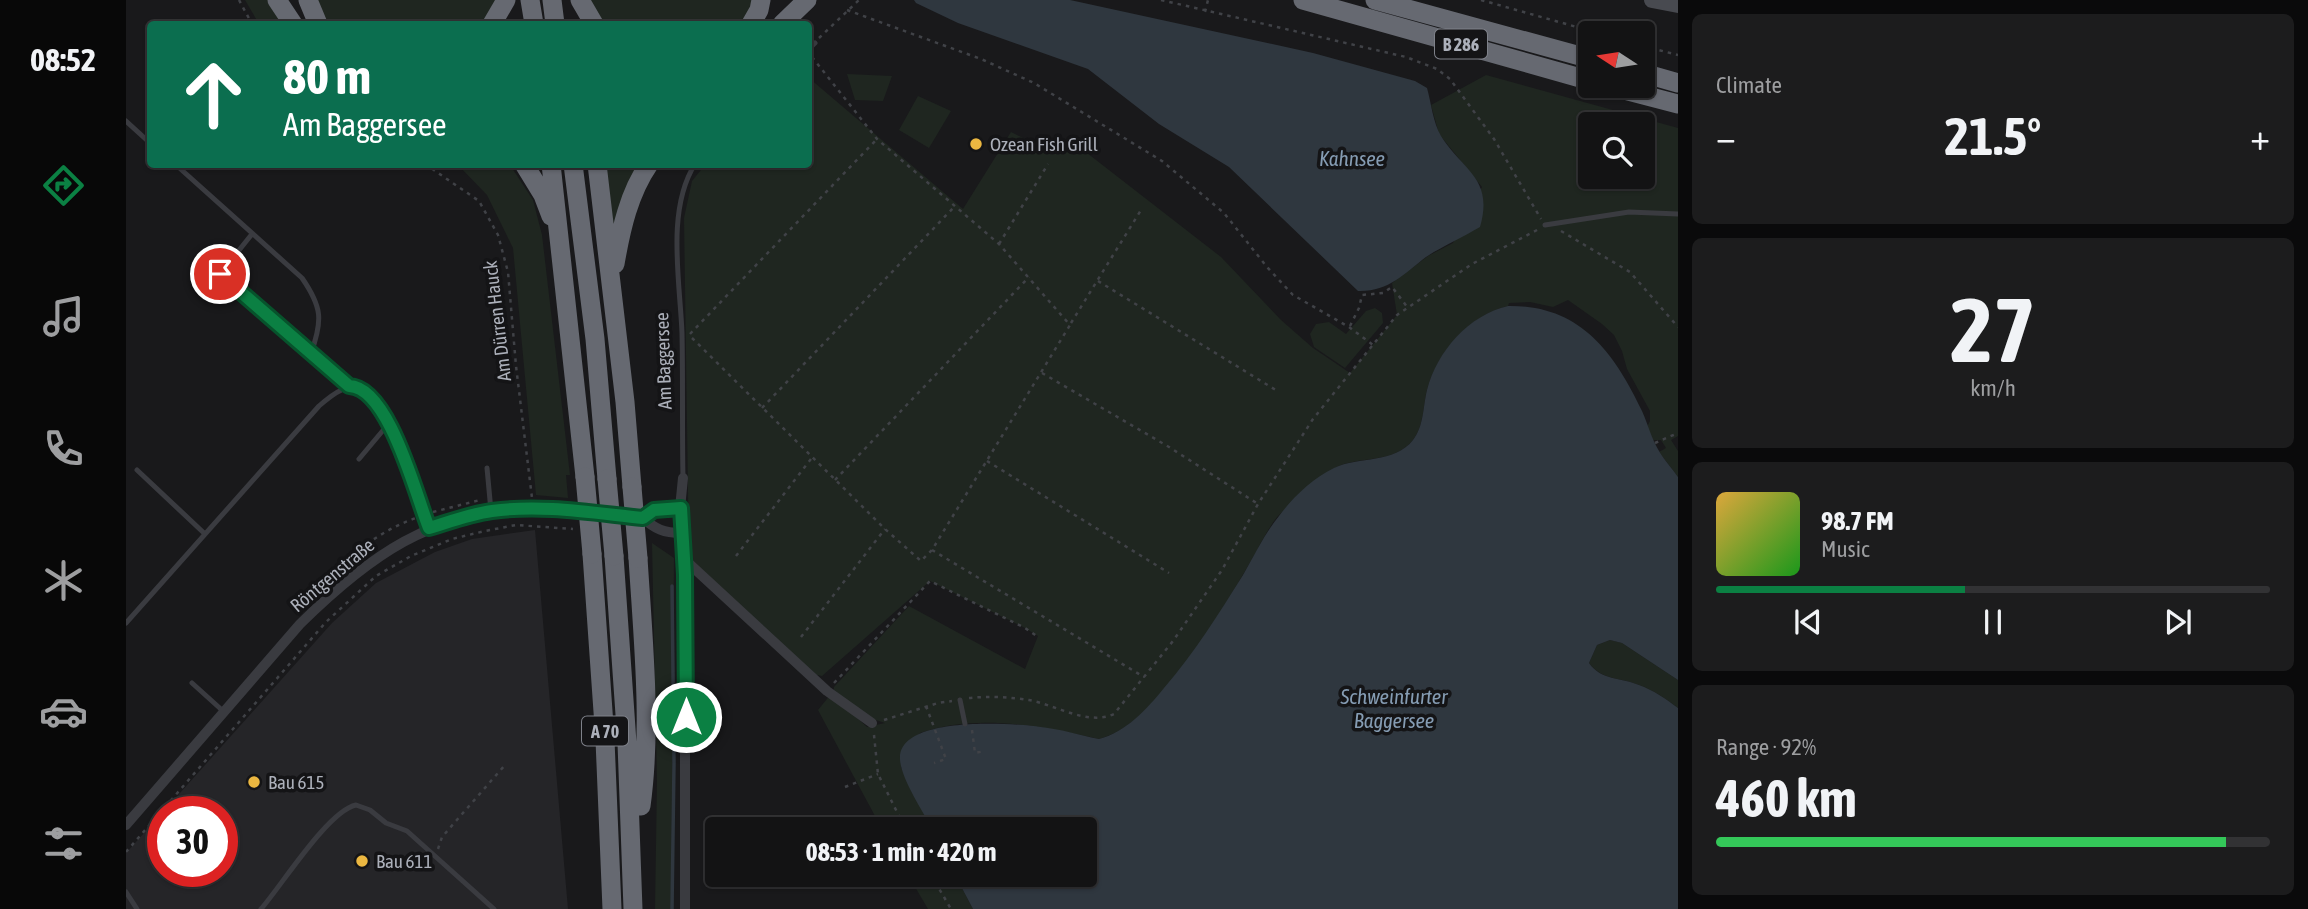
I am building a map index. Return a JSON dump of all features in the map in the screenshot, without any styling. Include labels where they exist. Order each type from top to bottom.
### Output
[{"type":"highway","points":[[277,0],[291,21]]},
{"type":"highway","points":[[308,0],[317,21]]},
{"type":"highway","points":[[494,21],[506,0]]},
{"type":"highway","points":[[530,0],[534,21]]},
{"type":"highway","points":[[552,0],[555,21]]},
{"type":"highway","points":[[578,0],[579,21]]},
{"type":"highway","points":[[578,0],[592,21]]},
{"type":"highway","points":[[753,21],[761,0]]},
{"type":"highway","points":[[785,21],[807,0]]},
{"type":"highway","name":"B 286","points":[[1303,0],[1578,77]]},
{"type":"highway","name":"B 286","points":[[1375,0],[1578,55]]},
{"type":"highway","points":[[1656,77],[1678,83]]},
{"type":"highway","points":[[1655,98],[1678,104]]},
{"type":"highway","points":[[526,168],[543,195],[560,237]]},
{"type":"highway","name":"A 70","points":[[551,168],[592,554],[602,678],[612,909]]},
{"type":"highway","name":"A 70","points":[[573,168],[594,339],[614,556],[627,743],[633,909]]},
{"type":"highway","points":[[597,168],[632,487],[644,647],[642,800],[632,870]]},
{"type":"highway","points":[[611,289],[631,198],[647,168]]},
{"type":"main road","points":[[1652,0],[1678,5]]},
{"type":"street","name":"Am Baggersee","points":[[683,478],[681,533],[684,559],[685,909]]},
{"type":"street","name":"Röntgenstraße","points":[[126,825],[300,624],[377,556],[429,528],[491,511],[534,508],[643,518],[655,528],[669,533],[681,533]]},
{"type":"street","name":"Röntgenstraße","points":[[643,518],[654,510],[681,508]]},
{"type":"street","points":[[684,559],[827,691],[872,723]]},
{"type":"lane","points":[[812,46],[815,43]]},
{"type":"lane","points":[[126,121],[147,140]]},
{"type":"lane","points":[[179,168],[302,278],[314,296],[319,313],[319,331],[311,353]]},
{"type":"lane","name":"Am Baggersee","points":[[683,478],[682,331],[678,262],[680,212],[688,176],[693,168]]},
{"type":"lane","points":[[1545,225],[1629,212],[1678,214]]},
{"type":"lane","points":[[252,234],[220,274],[349,386],[362,390],[382,410],[390,422],[429,528]]},
{"type":"lane","points":[[126,623],[319,406],[334,393],[349,386]]},
{"type":"lane","points":[[359,459],[390,422]]},
{"type":"lane","points":[[487,468],[491,511]]},
{"type":"lane","points":[[137,470],[205,534]]},
{"type":"lane","points":[[192,683],[225,713]]},
{"type":"lane","points":[[960,700],[968,724]]},
{"type":"lane","points":[[261,909],[341,811],[350,806],[363,806],[386,823],[407,831],[494,909]]},
{"type":"lane","points":[[126,892],[137,909]]},
{"type":"path","points":[[239,0],[250,21]]},
{"type":"path","points":[[815,43],[859,0]]},
{"type":"path","points":[[1161,0],[1406,57],[1437,69],[1450,79],[1494,139],[1533,209],[1545,225],[1567,233],[1630,272],[1678,327]]},
{"type":"path","points":[[1205,12],[1208,0]]},
{"type":"path","points":[[1481,0],[1578,27]]},
{"type":"path","points":[[847,10],[981,58],[1034,83],[1162,161],[1224,213],[1266,267],[1293,295],[1349,327],[1373,345]]},
{"type":"path","points":[[1656,49],[1678,55]]},
{"type":"path","points":[[812,56],[877,139],[999,244],[1070,325]]},
{"type":"path","points":[[689,335],[877,139]]},
{"type":"path","points":[[999,244],[1048,164]]},
{"type":"path","name":"Am Dürren Hauck","points":[[431,168],[480,201],[499,235],[508,272],[516,366],[534,508]]},
{"type":"path","points":[[762,408],[955,206]]},
{"type":"path","points":[[682,331],[921,561],[932,550],[1141,210]]},
{"type":"path","points":[[900,817],[878,774],[872,723],[926,706],[981,697],[1032,701],[1103,719],[1114,714],[1174,641],[1222,570],[1258,504],[1313,419],[1398,315],[1472,264],[1545,225]]},
{"type":"path","points":[[835,480],[1030,277]]},
{"type":"path","points":[[1098,282],[1279,392]]},
{"type":"path","points":[[1349,327],[1359,308],[1362,295],[1383,293],[1392,287],[1408,308]]},
{"type":"path","points":[[1042,373],[1169,447],[1258,504]]},
{"type":"path","points":[[1655,443],[1661,443],[1678,433]]},
{"type":"path","points":[[736,556],[812,457]]},
{"type":"path","points":[[987,461],[1169,573]]},
{"type":"path","points":[[523,496],[532,496]]},
{"type":"path","points":[[306,601],[339,565],[359,549],[408,520],[443,508],[490,498]]},
{"type":"path","points":[[126,852],[326,622],[376,576],[411,556],[452,539],[485,531],[516,525],[583,529]]},
{"type":"path","points":[[801,637],[885,529]]},
{"type":"path","points":[[932,550],[1144,677]]},
{"type":"path","points":[[827,691],[930,581],[1026,628],[1038,637]]},
{"type":"path","points":[[926,706],[946,759],[934,763]]},
{"type":"path","points":[[968,724],[975,753],[985,751]]},
{"type":"path","points":[[436,856],[442,837],[505,765]]},
{"type":"path","points":[[845,787],[878,774]]},
{"type":"path","points":[[938,887],[951,909]]},
{"type":"shaded area","points":[[245,0],[268,0],[282,21],[257,21]]},
{"type":"shaded area","points":[[312,0],[499,0],[485,21],[322,21]]},
{"type":"shaded area","points":[[590,0],[753,0],[745,21],[596,21]]},
{"type":"shaded area","points":[[847,74],[892,76],[883,101],[855,100]]},
{"type":"shaded area","points":[[1486,75],[1620,112],[1578,112],[1578,189],[1655,189],[1655,122],[1678,128],[1678,436],[1671,440],[1678,451],[1678,477],[1659,452],[1666,448],[1661,440],[1653,440],[1647,427],[1650,411],[1627,369],[1614,335],[1568,300],[1553,307],[1530,302],[1509,303],[1468,327],[1447,349],[1427,390],[1419,429],[1405,448],[1386,456],[1335,468],[1278,516],[1186,664],[1144,712],[1121,729],[1099,739],[1032,726],[987,723],[942,727],[920,733],[901,767],[926,817],[876,817],[818,710],[831,694],[867,727],[885,723],[867,717],[834,690],[834,687],[909,606],[1025,669],[1038,636],[930,581],[822,676],[811,674],[689,559],[684,218],[692,181],[703,168],[812,168],[812,81],[963,209],[1011,132],[1056,154],[1069,139],[1221,257],[1281,320],[1313,348],[1350,373],[1397,315],[1392,283],[1428,256],[1453,243],[1482,187],[1439,134],[1431,105]]},
{"type":"shaded area","points":[[918,96],[951,111],[929,148],[899,130]]},
{"type":"shaded area","points":[[461,168],[512,168],[533,200],[542,235],[570,475],[566,475],[568,498],[536,495],[513,248],[487,195]]},
{"type":"shaded area","points":[[604,168],[637,168],[612,233]]},
{"type":"shaded area","points":[[1375,308],[1382,313],[1383,323],[1345,368],[1314,347],[1310,334],[1316,324],[1329,322],[1346,334],[1366,311]]},
{"type":"shaded area","points":[[535,530],[568,909],[126,909],[126,853],[147,830],[147,887],[238,887],[238,796],[177,796],[332,623],[376,583],[435,552],[472,539]]},
{"type":"shaded area","points":[[652,543],[674,558],[671,909],[655,909],[657,781]]},
{"type":"shaded area","points":[[1610,640],[1622,643],[1678,680],[1678,708],[1649,689],[1606,676],[1594,669],[1589,663],[1597,645]]},
{"type":"shaded area","points":[[915,887],[961,887],[973,909],[928,909]]},
{"type":"water","name":"Kahnsee","points":[[914,0],[1070,0],[1313,53],[1415,81],[1427,88],[1441,136],[1480,186],[1483,210],[1480,227],[1426,257],[1387,285],[1369,291],[1358,291],[1229,167],[1159,124],[1088,69],[958,23]]},
{"type":"water","name":"Schweinfurter Baggersee","points":[[1508,306],[1533,308],[1575,323],[1592,336],[1619,370],[1642,411],[1656,446],[1678,477],[1678,680],[1622,643],[1610,640],[1597,645],[1589,663],[1600,673],[1644,687],[1678,708],[1678,909],[973,909],[961,887],[1097,887],[1097,817],[925,817],[903,774],[900,757],[905,743],[919,734],[961,725],[1027,725],[1099,739],[1127,725],[1150,704],[1196,647],[1269,530],[1291,502],[1311,483],[1334,468],[1386,456],[1405,448],[1419,429],[1427,390],[1438,362],[1468,326]]},
{"type":"waterway","points":[[672,586],[672,909]]},
{"type":"place","name":"Ozean Fish Grill","points":[[976,144]]},
{"type":"place","name":"Bau 615","points":[[254,782]]},
{"type":"place","name":"Bau 611","points":[[362,861]]},
{"type":"route","points":[[220,274],[349,386],[362,390],[382,410],[390,422],[429,528],[491,511],[534,508],[643,518],[654,510],[681,508],[685,575],[686,717]]}]
